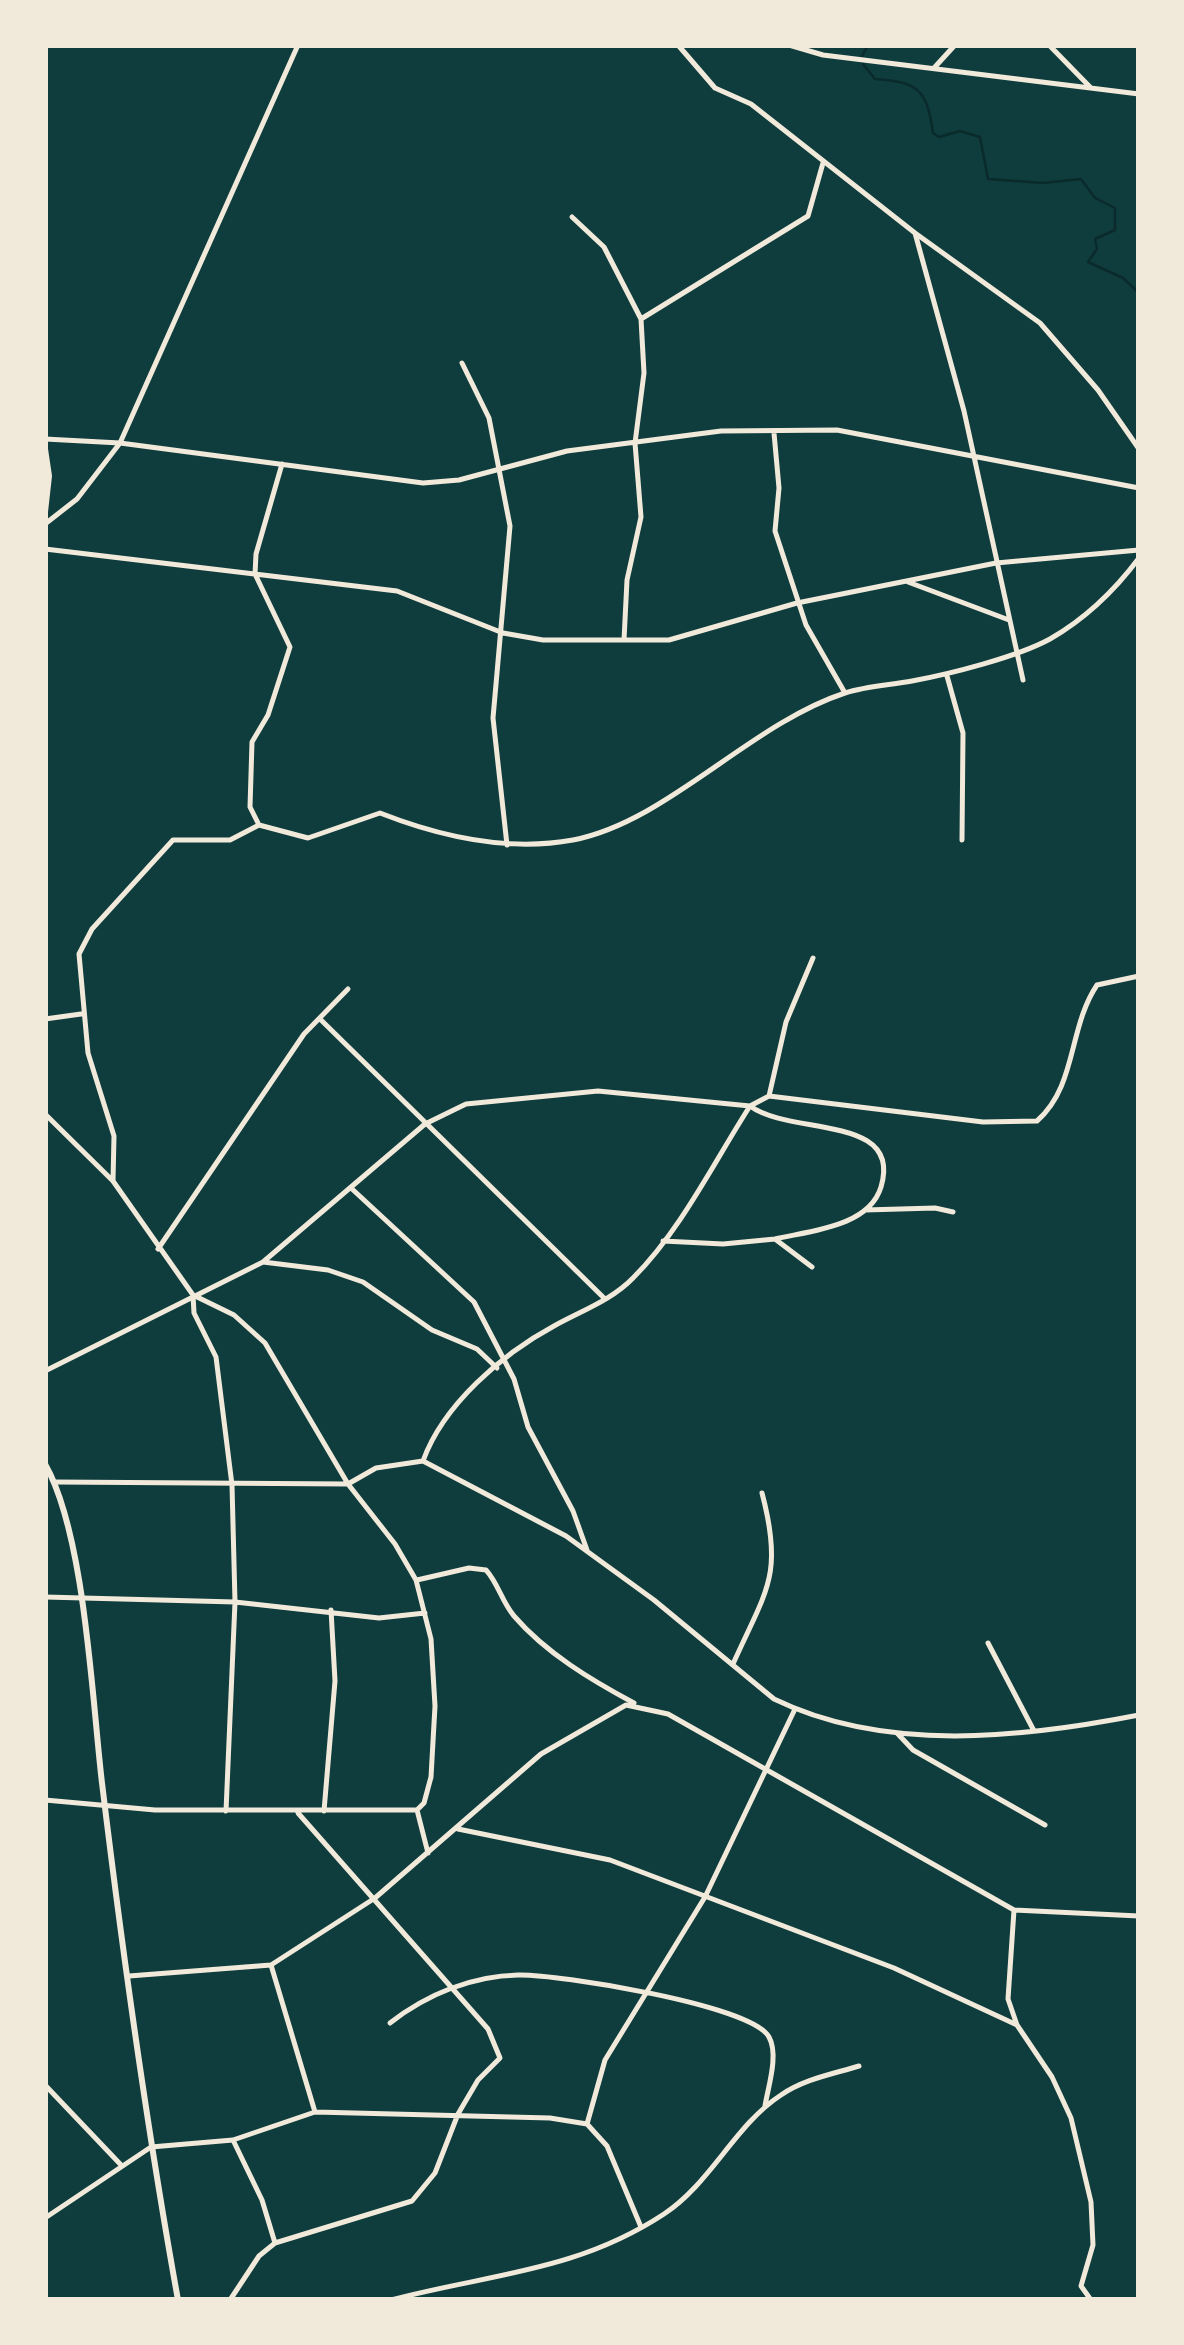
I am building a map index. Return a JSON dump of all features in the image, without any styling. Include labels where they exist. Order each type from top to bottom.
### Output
[{"type":"street","points":[[45,524],[77,499],[120,443],[298,45]]},
{"type":"street","points":[[678,45],[715,88],[751,104],[823,163],[1040,323],[1098,390],[1139,449]]},
{"type":"street","points":[[789,45],[824,55],[1139,94]]},
{"type":"street","points":[[934,68],[955,45]]},
{"type":"street","points":[[1049,45],[1091,88]]},
{"type":"street","points":[[641,319],[808,216],[823,163]]},
{"type":"street","points":[[572,217],[604,247],[641,319],[644,373],[634,443],[641,517],[627,580],[624,640]]},
{"type":"street","points":[[916,233],[974,456],[1023,680]]},
{"type":"street","points":[[462,364],[489,418],[502,467],[510,526],[494,718],[507,845]]},
{"type":"street","points":[[45,439],[120,443],[423,483],[459,480],[567,451],[721,432],[838,430],[1139,488]]},
{"type":"street","points":[[774,432],[779,488],[775,531],[797,604],[845,693]]},
{"type":"street","points":[[45,449],[49,476],[45,512]]},
{"type":"street","points":[[260,825],[250,806],[252,742],[268,716],[290,647],[255,574],[256,554],[282,464]]},
{"type":"street","points":[[45,549],[397,591],[502,634],[543,640],[668,640],[797,604],[905,581],[996,564],[1139,550]]},
{"type":"street","points":[[113,1180],[114,1136],[88,1054],[81,1014],[79,954],[92,929],[173,840],[230,840],[260,825],[308,838],[380,813],[422,829],[507,845],[594,835],[652,807],[742,744],[845,693],[946,675],[1048,640],[1088,612],[1139,558]]},
{"type":"street","points":[[905,581],[1009,620]]},
{"type":"street","points":[[946,675],[963,733],[962,840]]},
{"type":"street","points":[[769,1096],[786,1022],[814,958]]},
{"type":"street","points":[[423,1461],[434,1431],[452,1408],[549,1328],[605,1299],[632,1279],[663,1241],[750,1106],[769,1096],[983,1122],[1037,1121],[1049,1110],[1070,1068],[1082,1011],[1097,986],[1139,976]]},
{"type":"street","points":[[158,1249],[304,1034],[348,990]]},
{"type":"street","points":[[45,1019],[81,1014]]},
{"type":"street","points":[[320,1018],[605,1299]]},
{"type":"street","points":[[45,1371],[262,1262],[425,1124],[466,1104],[598,1091],[750,1106],[812,1129],[854,1132],[876,1146],[883,1158],[881,1188],[865,1210],[839,1224],[775,1239],[723,1244],[663,1241]]},
{"type":"street","points":[[45,1114],[113,1180],[194,1296],[234,1315],[265,1343],[348,1484],[395,1544],[416,1580],[427,1613],[435,1706],[431,1777],[424,1803],[417,1810],[226,1812],[105,1808],[45,1800]]},
{"type":"street","points":[[351,1188],[458,1284],[485,1320],[505,1362],[528,1428],[573,1511],[587,1552]]},
{"type":"street","points":[[865,1210],[953,1212]]},
{"type":"street","points":[[775,1239],[812,1268]]},
{"type":"street","points":[[262,1262],[328,1270],[363,1282],[432,1330],[477,1349],[498,1368]]},
{"type":"street","points":[[194,1296],[194,1313],[216,1357],[232,1485],[235,1602],[226,1812]]},
{"type":"street","points":[[55,1482],[348,1484],[376,1468],[423,1461],[587,1552],[774,1699],[795,1709],[896,1732],[949,1738],[1139,1715]]},
{"type":"street","points":[[45,1464],[55,1482],[80,1598],[151,2147],[178,2300]]},
{"type":"street","points":[[733,1664],[768,1587],[774,1559],[762,1492]]},
{"type":"street","points":[[416,1580],[468,1568],[486,1570],[517,1619],[596,1682],[637,1704],[668,1714],[1014,1910],[1139,1916]]},
{"type":"street","points":[[45,1598],[235,1602],[380,1618],[427,1613]]},
{"type":"street","points":[[324,1811],[335,1681],[331,1610]]},
{"type":"street","points":[[988,1643],[1033,1730]]},
{"type":"street","points":[[129,1976],[271,1965],[375,1898],[541,1754],[617,1708],[637,1704]]},
{"type":"street","points":[[587,2124],[605,2060],[705,1897],[795,1709]]},
{"type":"street","points":[[896,1732],[913,1750],[1045,1825]]},
{"type":"street","points":[[417,1810],[428,1853]]},
{"type":"street","points":[[230,2300],[260,2256],[275,2243],[412,2201],[435,2173],[458,2114],[478,2080],[500,2058],[488,2029],[298,1812]]},
{"type":"street","points":[[458,1828],[580,1851],[894,1968],[1018,2025]]},
{"type":"street","points":[[1014,1910],[1008,1999],[1018,2025],[1052,2077],[1071,2118],[1091,2202],[1092,2245],[1081,2286],[1091,2300]]},
{"type":"street","points":[[271,1965],[316,2112]]},
{"type":"street","points":[[390,2023],[451,1986],[519,1975],[722,2009],[762,2028],[772,2045],[764,2110]]},
{"type":"street","points":[[391,2300],[524,2274],[642,2227],[695,2190],[764,2110],[800,2084],[859,2066]]},
{"type":"street","points":[[45,2085],[122,2166]]},
{"type":"street","points":[[45,2218],[151,2147],[232,2140],[316,2112],[458,2114],[550,2118],[587,2124],[607,2146],[642,2227]]},
{"type":"street","points":[[232,2140],[262,2200],[275,2243]]},
{"type":"street","points":[[422,2291],[422,2300]]},
{"type":"waterway","points":[[862,56],[868,45]]},
{"type":"waterway","points":[[863,64],[875,79],[901,83],[918,91],[927,106],[933,133],[939,137],[960,131],[980,137],[988,179],[1043,183],[1081,179],[1095,198],[1115,208],[1115,230],[1095,239],[1097,249],[1088,262],[1123,278],[1139,293]]}]
